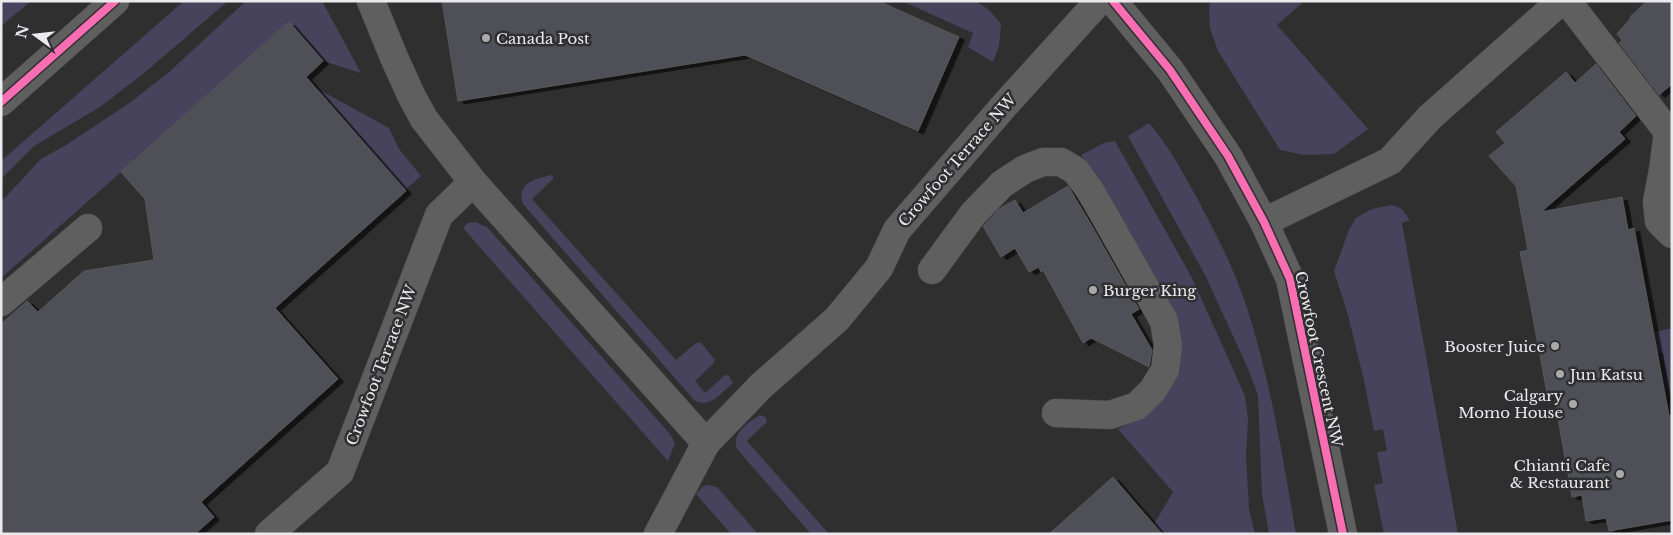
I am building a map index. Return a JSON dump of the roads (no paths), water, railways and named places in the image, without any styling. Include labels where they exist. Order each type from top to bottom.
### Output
[{"type":"street","points":[[371,1],[411,96],[424,119],[473,182],[706,443]]},
{"type":"street","name":"Crowfoot Terrace NW","points":[[658,534],[706,443],[761,386],[837,319],[879,268],[897,230],[1003,106],[1099,1]]},
{"type":"street","name":"Crowfoot Crescent NW","points":[[1113,1],[1170,70],[1228,156],[1264,222],[1290,279],[1343,534]]},
{"type":"street","points":[[1264,222],[1390,161],[1430,117],[1560,1]]},
{"type":"street","points":[[1567,1],[1668,132],[1657,202],[1659,221],[1672,234]]},
{"type":"street","points":[[1,102],[101,5]]},
{"type":"street","points":[[932,270],[973,214],[1002,184],[1025,169],[1043,162],[1061,162],[1076,171],[1094,197],[1164,321],[1168,345],[1165,370],[1153,390],[1137,406],[1110,415],[1056,413]]},
{"type":"street","name":"Crowfoot Terrace NW","points":[[269,534],[340,472],[439,216],[473,182]]},
{"type":"street","points":[[1,302],[88,228]]},
{"type":"place","name":"Canada Post","points":[[486,38]]},
{"type":"place","name":"Burger King","points":[[1093,290]]},
{"type":"place","name":"Booster Juice","points":[[1555,346]]},
{"type":"place","name":"Jun Katsu","points":[[1560,374]]},
{"type":"place","name":"Calgary Momo House","points":[[1573,404]]},
{"type":"place","name":"Chianti Cafe & Restaurant","points":[[1620,474]]}]
